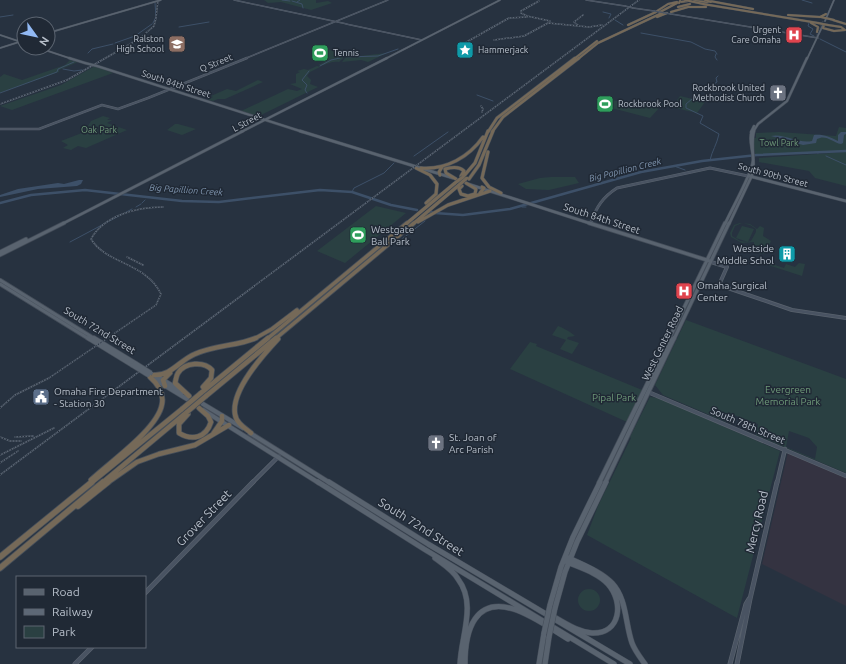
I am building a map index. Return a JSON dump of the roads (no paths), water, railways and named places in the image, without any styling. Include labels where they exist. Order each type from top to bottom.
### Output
[{"type":"highway","points":[[661,12],[668,0]]},
{"type":"highway","points":[[424,217],[434,206],[467,181],[477,170],[495,126],[506,114],[603,40],[661,12],[678,1],[705,0],[818,22]]},
{"type":"highway","points":[[623,30],[661,12],[678,1]]},
{"type":"highway","points":[[691,1],[846,26]]},
{"type":"highway","points":[[199,392],[331,285],[455,181],[462,177],[476,163],[493,122],[501,114],[592,44],[611,33],[691,1],[758,10]]},
{"type":"highway","points":[[671,13],[691,1],[708,5],[768,13]]},
{"type":"highway","points":[[711,1],[818,22]]},
{"type":"highway","points":[[708,5],[818,22]]},
{"type":"highway","points":[[611,33],[661,12],[671,13],[685,8],[701,6],[754,11]]},
{"type":"highway","points":[[776,13],[822,17],[826,14]]},
{"type":"highway","points":[[812,16],[834,20],[846,26]]},
{"type":"highway","points":[[787,17],[818,27],[818,33],[846,32]]},
{"type":"highway","points":[[824,23],[824,28],[829,30],[841,32],[845,30],[829,24]]},
{"type":"highway","points":[[820,30],[828,32]]},
{"type":"highway","points":[[495,126],[482,176],[487,185],[501,193]]},
{"type":"highway","points":[[421,168],[434,169],[444,166],[472,151],[488,131]]},
{"type":"highway","points":[[439,174],[440,169],[444,166]]},
{"type":"highway","points":[[455,181],[446,173],[445,169],[453,166],[461,168],[464,172],[462,177]]},
{"type":"highway","points":[[416,168],[432,176],[437,184],[436,194],[427,205]]},
{"type":"highway","points":[[460,185],[459,189],[461,194],[468,196],[475,194],[477,191],[476,189],[467,181]]},
{"type":"highway","points":[[475,196],[481,193],[483,188]]},
{"type":"highway","points":[[0,557],[79,494],[134,447],[184,410],[206,397],[388,244],[424,217],[441,208],[490,191]]},
{"type":"highway","points":[[151,375],[165,374],[190,356],[244,342],[261,335],[275,327],[331,285]]},
{"type":"highway","points":[[251,433],[239,422],[235,409],[238,398],[253,369],[271,346],[328,295]]},
{"type":"highway","points":[[165,386],[163,380],[190,356]]},
{"type":"highway","points":[[0,568],[184,410],[213,376],[212,368],[205,364],[198,363],[181,370],[176,376],[176,385],[189,397]]},
{"type":"highway","points":[[79,494],[98,473],[138,437],[158,415],[162,406],[163,395],[159,385],[151,375]]},
{"type":"highway","points":[[184,410],[179,433],[188,438],[200,436],[208,429],[211,422],[200,406]]},
{"type":"highway","points":[[206,440],[222,418]]},
{"type":"highway","points":[[26,546],[132,465],[153,455],[192,447],[229,426]]},
{"type":"main road","points":[[56,31],[162,0]]},
{"type":"main road","points":[[234,0],[421,40]]},
{"type":"main road","name":"Q Street","points":[[0,129],[40,129],[102,105],[116,110],[388,0]]},
{"type":"main road","name":"L Street","points":[[0,254],[499,0]]},
{"type":"main road","points":[[586,0],[817,38]]},
{"type":"main road","name":"West Center Road","points":[[826,18],[826,14],[833,0]]},
{"type":"main road","name":"West Center Road","points":[[646,391],[749,176],[754,170],[752,137],[755,128],[783,106],[792,91],[817,38],[833,0]]},
{"type":"main road","points":[[0,35],[16,39]]},
{"type":"main road","points":[[0,47],[16,43]]},
{"type":"main road","name":"South 84th Street","points":[[56,52],[416,168],[439,174]]},
{"type":"main road","name":"South 84th Street","points":[[355,148],[421,168],[455,181]]},
{"type":"main road","name":"South 90th Street","points":[[592,223],[594,219],[594,210],[607,194],[613,190],[663,178],[716,168],[846,201]]},
{"type":"main road","name":"West Center Road","points":[[539,664],[567,559],[705,266],[731,219],[749,176]]},
{"type":"main road","name":"South 84th Street","points":[[467,181],[490,191],[523,201]]},
{"type":"main road","name":"South 84th Street","points":[[483,188],[727,267],[719,285],[795,311],[846,318]]},
{"type":"main road","points":[[731,219],[737,218]]},
{"type":"main road","name":"South 84th Street","points":[[658,244],[709,261]]},
{"type":"main road","points":[[696,257],[704,261],[705,266]]},
{"type":"main road","name":"South 72nd Street","points":[[0,280],[37,305]]},
{"type":"main road","name":"South 72nd Street","points":[[0,284],[134,364],[165,386],[189,397]]},
{"type":"main road","name":"South 72nd Street","points":[[151,375],[163,380],[189,397]]},
{"type":"main road","name":"South 78th Street","points":[[646,391],[846,476]]},
{"type":"main road","name":"South 72nd Street","points":[[200,406],[251,433],[333,491],[424,549],[614,664]]},
{"type":"main road","name":"South 72nd Street","points":[[222,418],[229,426],[341,489],[515,596],[630,664]]},
{"type":"main road","name":"Mercy Road","points":[[737,664],[750,599],[785,449]]},
{"type":"main road","name":"Grover Street","points":[[146,592],[281,454]]},
{"type":"main road","points":[[333,491],[341,489]]},
{"type":"main road","points":[[424,549],[456,576],[466,594],[468,613],[461,646],[460,664]]},
{"type":"main road","points":[[515,596],[581,630],[595,633],[607,630],[613,626],[618,615],[618,605],[614,592],[608,584],[600,578],[567,559]]},
{"type":"main road","points":[[567,559],[603,576],[616,588],[622,602],[632,644],[645,664]]},
{"type":"main road","name":"Mercy Road","points":[[730,664],[746,604],[750,599]]},
{"type":"main road","points":[[465,664],[466,642],[472,622],[482,611],[492,606],[509,607],[516,610],[605,658]]},
{"type":"main road","name":"West Center Road","points":[[545,664],[546,635]]},
{"type":"main road","points":[[75,664],[91,648]]},
{"type":"water","points":[[841,132],[846,132],[846,134],[844,135],[843,143],[841,144],[823,137],[817,139],[816,143],[803,145],[771,136],[776,135],[807,142],[812,141],[814,135],[820,135],[838,141],[838,135]]},
{"type":"water","points":[[83,180],[81,184],[77,186],[38,189],[0,197],[0,195],[18,189],[58,183],[64,184]]},
{"type":"waterway","points":[[282,0],[290,1]]},
{"type":"waterway","points":[[802,0],[812,3]]},
{"type":"waterway","points":[[292,1],[302,4],[303,8]]},
{"type":"waterway","points":[[153,23],[156,17],[155,3]]},
{"type":"waterway","points":[[603,12],[611,14],[609,18]]},
{"type":"waterway","points":[[0,17],[13,15]]},
{"type":"waterway","points":[[615,20],[623,25]]},
{"type":"waterway","points":[[179,27],[209,22]]},
{"type":"waterway","points":[[809,23],[808,26],[813,29],[810,34],[814,36]]},
{"type":"waterway","points":[[115,43],[135,36],[152,24]]},
{"type":"waterway","points":[[641,33],[691,42],[705,49],[715,51],[717,54]]},
{"type":"waterway","points":[[820,39],[846,52]]},
{"type":"waterway","points":[[88,53],[92,49],[113,44]]},
{"type":"waterway","points":[[347,57],[378,56],[398,49]]},
{"type":"waterway","points":[[716,54],[715,57],[717,60]]},
{"type":"waterway","points":[[320,66],[331,60],[340,58]]},
{"type":"waterway","points":[[0,93],[57,72],[58,69],[74,62]]},
{"type":"waterway","points":[[63,69],[74,71],[82,70]]},
{"type":"waterway","points":[[307,93],[305,90],[307,85],[302,80],[309,71]]},
{"type":"waterway","points":[[701,92],[717,82],[716,78],[718,76]]},
{"type":"waterway","points":[[694,98],[699,93]]},
{"type":"waterway","points":[[477,95],[493,101]]},
{"type":"waterway","points":[[692,99],[686,104],[686,108],[703,116],[700,123],[719,134],[710,160]]},
{"type":"waterway","points":[[414,156],[448,132]]},
{"type":"waterway","name":"Big Papillion Creek","points":[[435,213],[463,215],[510,209],[641,172],[702,161],[757,155],[846,151]]},
{"type":"waterway","points":[[826,156],[846,165]]},
{"type":"waterway","points":[[352,192],[354,188],[384,173],[394,163]]},
{"type":"waterway","name":"Big Papillion Creek","points":[[674,166],[685,170]]},
{"type":"waterway","name":"Big Papillion Creek","points":[[0,203],[31,195],[85,190],[182,201],[219,202],[320,190],[352,192],[391,205],[417,210]]},
{"type":"waterway","points":[[142,203],[145,200]]},
{"type":"waterway","points":[[136,207],[141,204]]},
{"type":"waterway","points":[[70,242],[132,209]]},
{"type":"waterway","points":[[397,243],[425,221]]},
{"type":"tunnel","points":[[816,38],[823,21]]},
{"type":"railway","points":[[0,104],[67,80],[139,39],[154,26],[158,0]]},
{"type":"railway","points":[[0,475],[639,0]]},
{"type":"railway","points":[[539,1],[521,11],[521,13],[527,16],[550,21]]},
{"type":"railway","points":[[579,26],[574,22],[583,15]]},
{"type":"railway","points":[[477,36],[509,18],[527,17]]},
{"type":"railway","points":[[494,40],[524,36],[548,23],[589,27],[602,25]]},
{"type":"railway","points":[[459,46],[481,34]]},
{"type":"railway","points":[[481,106],[483,109],[482,112]]},
{"type":"railway","points":[[0,408],[15,395],[49,378],[156,305],[161,294],[155,284],[137,270],[106,254],[91,239],[104,224],[113,218],[133,211],[153,207],[163,207]]},
{"type":"railway","points":[[127,257],[143,265]]},
{"type":"railway","points":[[0,455],[54,428]]},
{"type":"railway","points":[[15,437],[33,436]]},
{"type":"railway","points":[[0,437],[10,441],[21,441]]},
{"type":"railway","points":[[0,463],[18,451]]},
{"type":"place","name":"Urgent Care Omaha","points":[[794,35]]},
{"type":"place","name":"Ralston High School","points":[[177,44]]},
{"type":"place","name":"Hammerjack","points":[[465,50]]},
{"type":"place","name":"Tennis","points":[[320,53]]},
{"type":"place","name":"Rockbrook United Methodist Church","points":[[778,93]]},
{"type":"place","name":"Rockbrook Pool","points":[[605,104]]},
{"type":"place","name":"Westgate Ball Park","points":[[358,235]]},
{"type":"place","name":"Westside Middle Schol","points":[[787,254]]},
{"type":"place","name":"Omaha Surgical Center","points":[[684,291]]},
{"type":"place","name":"Omaha Fire Department - Station 30","points":[[41,397]]},
{"type":"place","name":"St. Joan of Arc Parish","points":[[436,443]]},
{"type":"park label","name":"Oak Park","points":[[99,130]]},
{"type":"park label","name":"Towl Park","points":[[779,143]]},
{"type":"park label","name":"Evergreen Memorial Park","points":[[788,394]]},
{"type":"park label","name":"Pipal Park","points":[[614,397]]}]
